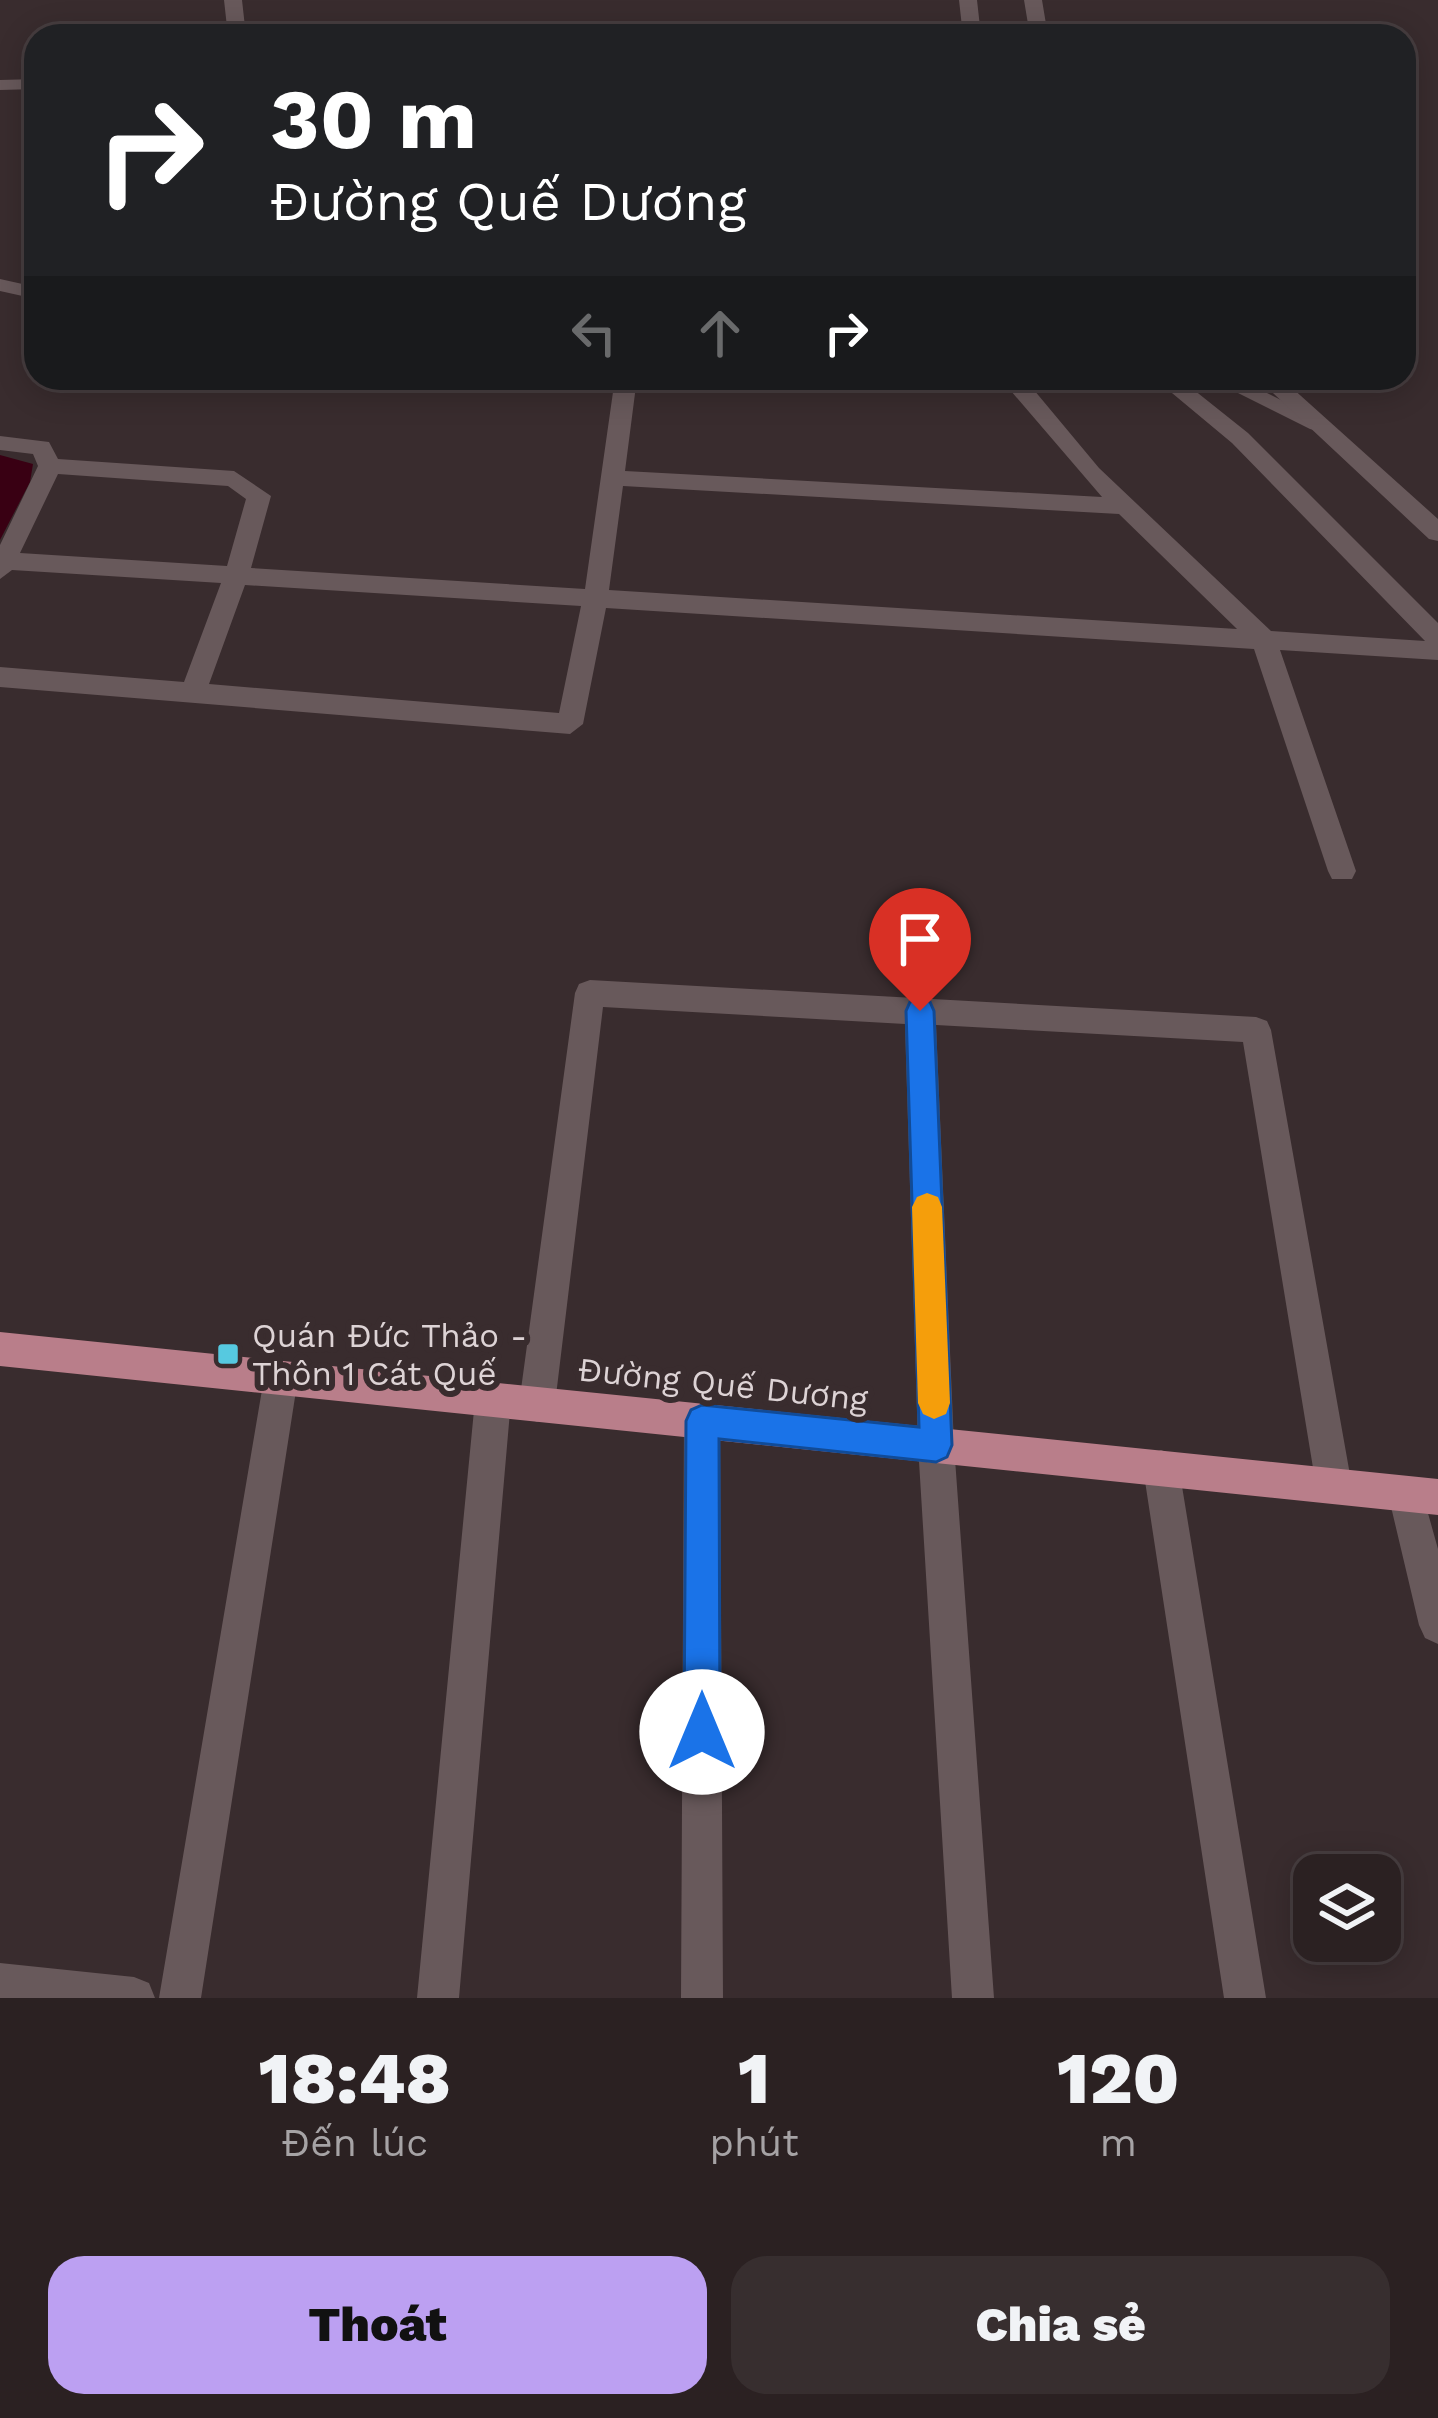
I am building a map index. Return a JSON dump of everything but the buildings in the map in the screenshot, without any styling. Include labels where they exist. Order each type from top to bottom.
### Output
[{"type":"main road","name":"Đường Quế Dương","points":[[0,1349],[1422,1495]]},
{"type":"street","points":[[0,677],[570,724],[596,595],[624,390]]},
{"type":"street","points":[[1021,390],[1124,506],[1263,639],[1342,871]]},
{"type":"street","points":[[1181,390],[1240,438],[1438,638]]},
{"type":"street","points":[[1246,390],[1318,424]]},
{"type":"street","points":[[1281,390],[1438,533]]},
{"type":"street","points":[[0,442],[41,447],[50,466]]},
{"type":"street","points":[[50,466],[2,566],[596,595],[1438,651]]},
{"type":"street","points":[[50,466],[233,479],[259,496],[237,574],[192,695]]},
{"type":"street","points":[[612,478],[1124,506]]},
{"type":"street","points":[[537,1404],[590,992],[1256,1030],[1334,1486]]},
{"type":"street","points":[[920,1011],[936,1445],[973,1998]]},
{"type":"street","points":[[180,1998],[281,1378]]},
{"type":"street","points":[[438,1998],[493,1400]]},
{"type":"street","points":[[702,1421],[702,1998]]},
{"type":"street","points":[[1161,1468],[1245,1998]]},
{"type":"street","points":[[1422,1495],[1438,1625]]},
{"type":"street","points":[[0,1984],[134,1998]]},
{"type":"shaded area","points":[[0,455],[33,464],[30,482],[0,540]]},
{"type":"slow traffic","points":[[927,1207],[934,1403]]},
{"type":"place","name":"Quán Đức Thảo - Thôn 1 Cát Quế","points":[[228,1354]]},
{"type":"route","points":[[702,1732],[702,1421],[936,1445],[920,1011]]}]
